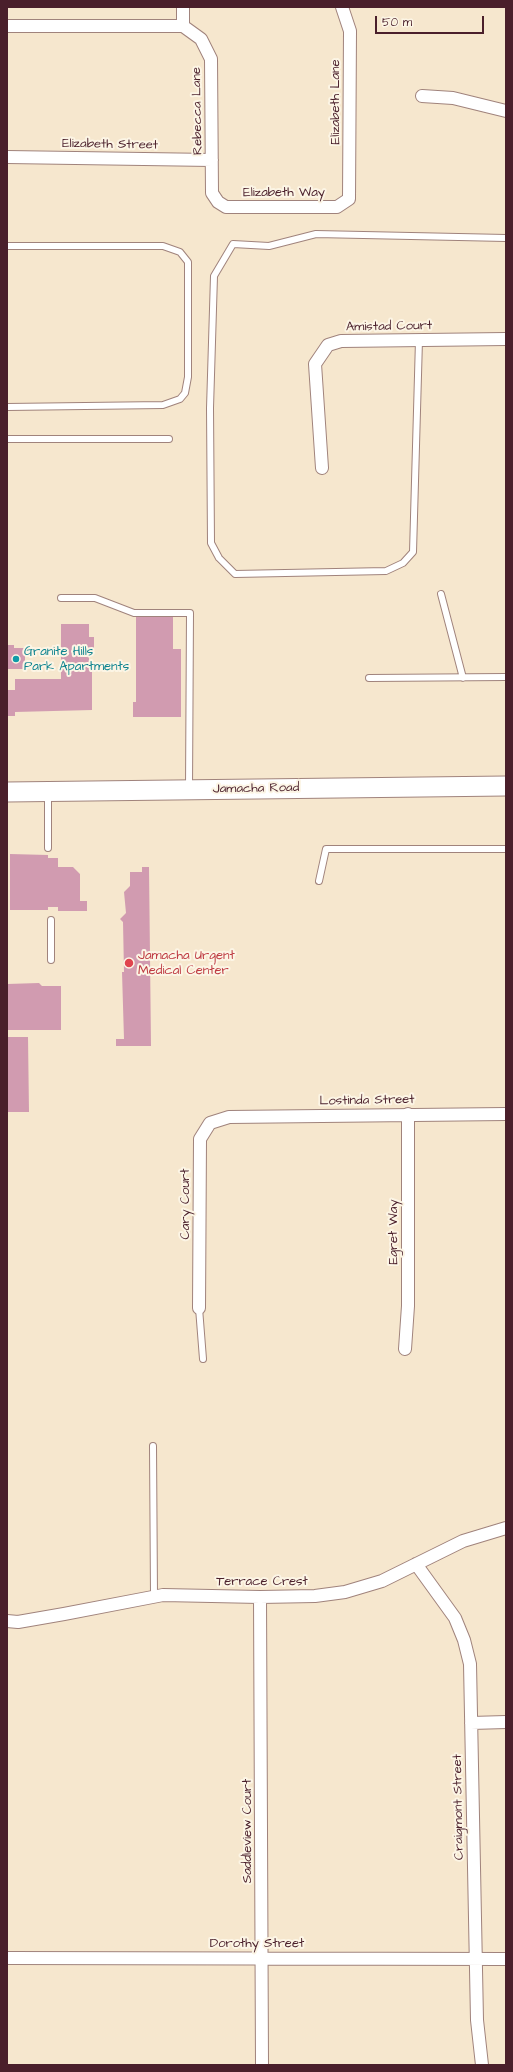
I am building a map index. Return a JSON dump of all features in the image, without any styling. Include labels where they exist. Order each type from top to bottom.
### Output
[{"type":"main road","name":"Jamacha Road","points":[[7,792],[506,786]]},
{"type":"street","points":[[7,26],[183,26],[183,7]]},
{"type":"street","name":"Elizabeth Lane","points":[[342,7],[350,31],[349,199]]},
{"type":"street","name":"Rebecca Lane","points":[[183,26],[201,39],[211,59],[212,193],[218,202]]},
{"type":"street","points":[[422,96],[453,98],[506,111]]},
{"type":"street","name":"Elizabeth Street","points":[[7,157],[212,160]]},
{"type":"street","name":"Elizabeth Way","points":[[218,202],[226,207],[336,207],[349,199]]},
{"type":"street","name":"Amistad Court","points":[[322,468],[315,364],[328,345],[341,341],[506,339]]},
{"type":"street","name":"Egret Way","points":[[405,1349],[408,1306],[408,1114]]},
{"type":"street","name":"Lostinda Street","points":[[229,1117],[506,1114]]},
{"type":"street","name":"Cary Court","points":[[199,1308],[200,1139],[210,1123],[229,1117]]},
{"type":"street","name":"Terrace Crest","points":[[7,1621],[18,1622],[154,1596],[315,1596],[345,1592],[382,1581],[463,1540],[506,1528]]},
{"type":"street","name":"Craigmont Street","points":[[416,1564],[455,1618],[464,1640],[470,1664],[477,2020],[482,2065]]},
{"type":"street","name":"Saddleview Court","points":[[260,1597],[263,1958],[262,2065]]},
{"type":"street","points":[[471,1723],[506,1722]]},
{"type":"street","name":"Dorothy Street","points":[[7,1958],[506,1959]]},
{"type":"lane","points":[[419,340],[413,552],[403,563],[386,571],[235,574],[219,558],[211,543],[210,408],[214,276],[233,244],[269,246],[316,234],[506,238]]},
{"type":"lane","points":[[7,246],[163,246],[180,252],[188,262],[188,377],[185,393],[180,399],[163,405],[7,407]]},
{"type":"lane","points":[[7,439],[169,439]]},
{"type":"lane","points":[[441,594],[463,678]]},
{"type":"lane","points":[[61,598],[95,598],[134,613],[190,613],[189,790]]},
{"type":"lane","points":[[369,678],[506,677]]},
{"type":"lane","points":[[48,792],[48,848]]},
{"type":"lane","points":[[319,881],[326,849],[506,849]]},
{"type":"lane","points":[[50,960],[52,920]]},
{"type":"lane","points":[[199,1308],[203,1359]]},
{"type":"lane","points":[[153,1446],[154,1596]]},
{"type":"building","points":[[136,617],[173,617],[173,649],[181,649],[181,717],[133,717],[133,702],[136,702]]},
{"type":"building","points":[[61,624],[89,624],[89,637],[94,637],[94,655],[89,655],[89,667],[92,667],[92,710],[15,712],[15,716],[7,716],[7,690],[15,690],[15,679],[61,679]]},
{"type":"building","name":"Granite Hills Park Apartments","points":[[7,645],[14,645],[14,648],[25,648],[25,669],[7,669]]},
{"type":"building","points":[[10,854],[48,855],[48,858],[58,858],[58,867],[73,867],[80,874],[80,901],[87,901],[87,911],[58,911],[58,907],[48,907],[48,910],[10,910]]},
{"type":"building","points":[[142,867],[149,867],[151,1046],[116,1046],[116,1039],[124,1039],[122,972],[124,972],[123,922],[120,919],[126,913],[124,892],[130,886],[130,872],[142,872]]},
{"type":"building","points":[[39,983],[42,986],[61,986],[61,1030],[7,1030],[7,984]]},
{"type":"building","points":[[7,1037],[28,1037],[29,1112],[7,1112]]},
{"type":"place","name":"Granite Hills Park Apartments","points":[[16,659]]},
{"type":"place","name":"Jamacha Urgent Medical Center","points":[[129,963]]}]
